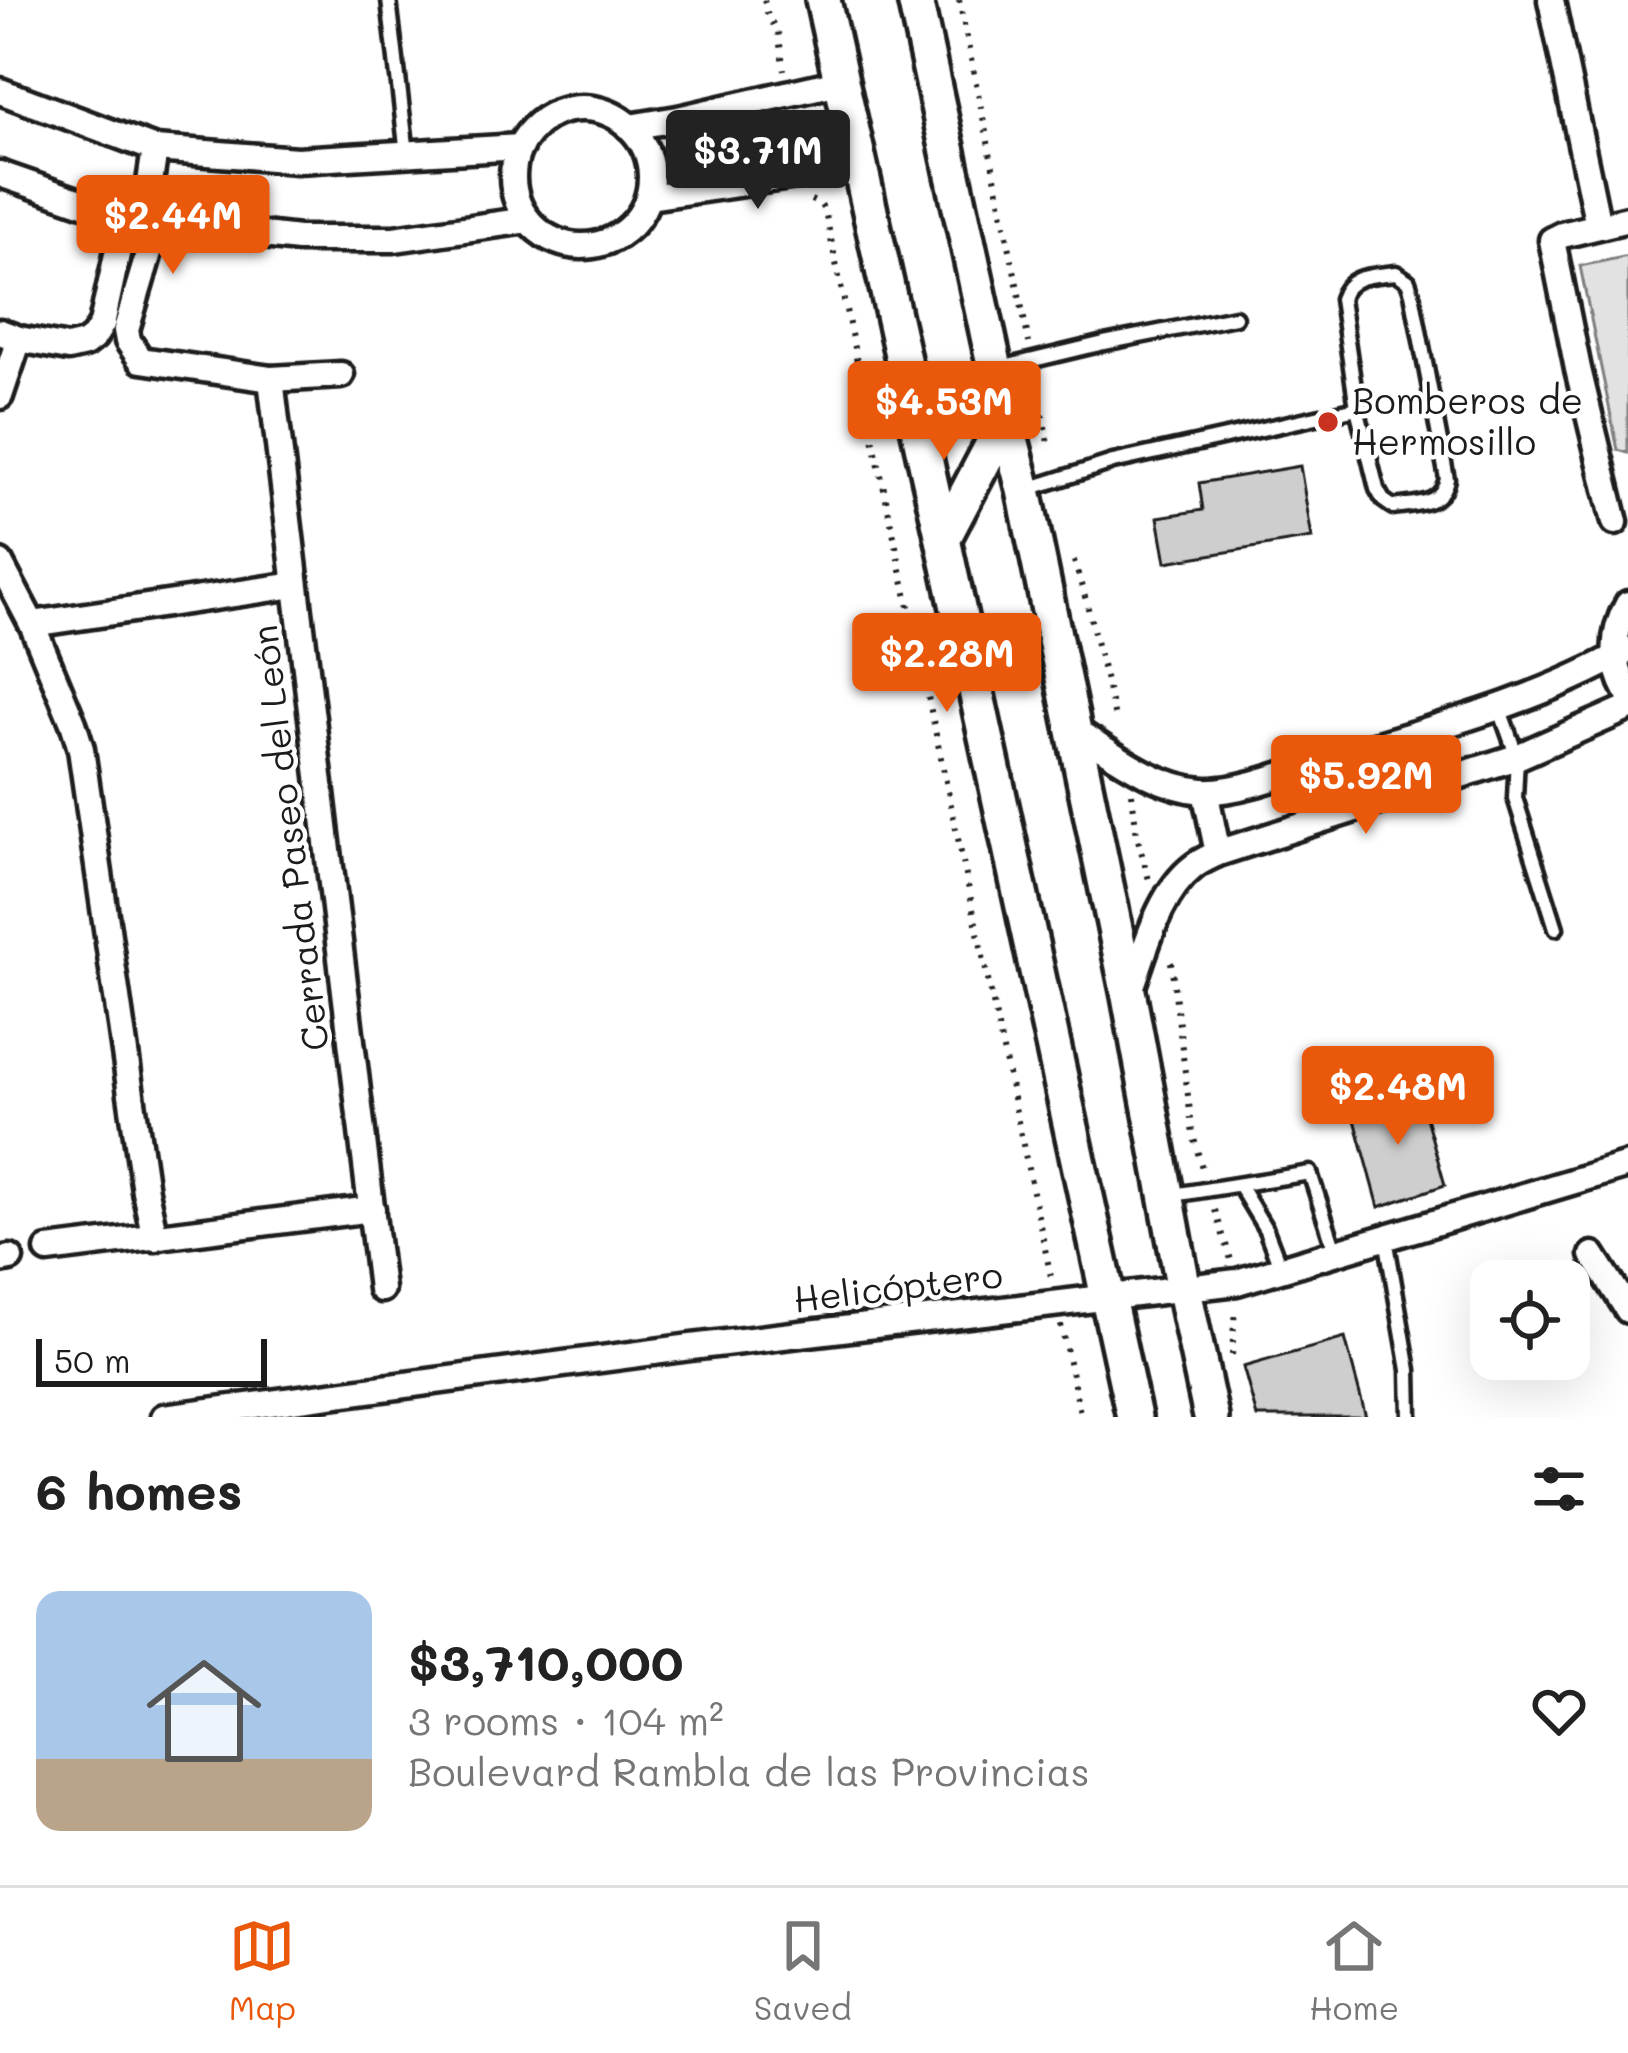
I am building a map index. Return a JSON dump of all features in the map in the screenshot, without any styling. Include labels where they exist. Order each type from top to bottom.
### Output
[{"type":"main road","points":[[823,0],[1134,1417]]},
{"type":"main road","points":[[915,0],[1006,419],[1039,485],[1072,728],[1211,1417]]},
{"type":"main road","points":[[944,539],[1006,419]]},
{"type":"street","points":[[1551,0],[1598,225]]},
{"type":"street","points":[[629,127],[839,82]]},
{"type":"street","points":[[0,91],[154,149],[297,160],[520,147]]},
{"type":"street","points":[[570,109],[602,110],[629,127],[649,159],[651,184],[632,226],[603,243],[570,245],[554,241],[528,220],[514,185],[514,172],[520,147],[540,122],[570,109]]},
{"type":"street","points":[[154,149],[145,216],[150,249],[126,330],[133,352],[141,361],[271,379],[341,375]]},
{"type":"street","points":[[649,196],[858,166]]},
{"type":"street","points":[[0,174],[95,207],[195,227],[317,239],[394,239],[528,220]]},
{"type":"street","points":[[0,396],[9,336],[68,348],[94,337],[102,323],[122,236],[145,216]]},
{"type":"street","points":[[1615,522],[1552,240],[1628,219]]},
{"type":"street","name":"Cerrada Paseo del León","points":[[271,379],[381,1289]]},
{"type":"street","points":[[1606,485],[1628,470]]},
{"type":"street","points":[[0,563],[32,624],[81,749],[155,1238]]},
{"type":"street","points":[[32,624],[295,585]]},
{"type":"street","points":[[1628,604],[1616,630],[1622,654],[1618,675],[1628,693]]},
{"type":"street","points":[[1072,728],[1161,782],[1205,791],[1255,783],[1499,707],[1622,654]]},
{"type":"street","points":[[1129,996],[1159,915],[1193,867],[1218,853],[1517,757],[1628,708]]},
{"type":"street","points":[[1205,791],[1218,853]]},
{"type":"street","name":"Helicóptero","points":[[164,1417],[692,1347],[1238,1282],[1628,1165]]},
{"type":"street","points":[[48,1250],[372,1209]]},
{"type":"street","points":[[1593,1255],[1628,1310]]},
{"type":"lane","points":[[389,0],[407,155]]},
{"type":"lane","points":[[1396,273],[1408,281],[1412,293],[1447,479],[1436,500],[1393,507],[1383,500],[1357,408],[1341,299],[1353,279],[1396,273]]},
{"type":"lane","points":[[995,370],[1234,317]]},
{"type":"lane","points":[[1039,485],[1113,462],[1357,408]]},
{"type":"lane","points":[[1499,707],[1517,757],[1514,798],[1556,928]]},
{"type":"lane","points":[[1166,1196],[1310,1173],[1336,1253]]},
{"type":"lane","points":[[1239,1186],[1266,1230],[1281,1269]]},
{"type":"lane","points":[[1386,1238],[1409,1370],[1410,1417]]},
{"type":"path","points":[[764,0],[782,45],[798,175],[810,199],[825,211],[1081,1417]]},
{"type":"path","points":[[959,0],[1033,362],[1039,485]]},
{"type":"path","points":[[1072,554],[1130,763],[1137,836],[1171,951],[1193,1136],[1238,1282],[1231,1366]]},
{"type":"shaded area","points":[[1628,256],[1628,453],[1618,450],[1580,266]]},
{"type":"building","points":[[1300,466],[1312,538],[1166,562],[1158,517],[1203,510],[1199,483]]},
{"type":"building","points":[[1418,1089],[1445,1185],[1379,1207],[1352,1109]]},
{"type":"building","points":[[1345,1338],[1366,1417],[1257,1417],[1243,1367]]},
{"type":"place","name":"Bomberos de Hermosillo","points":[[1328,422]]}]
